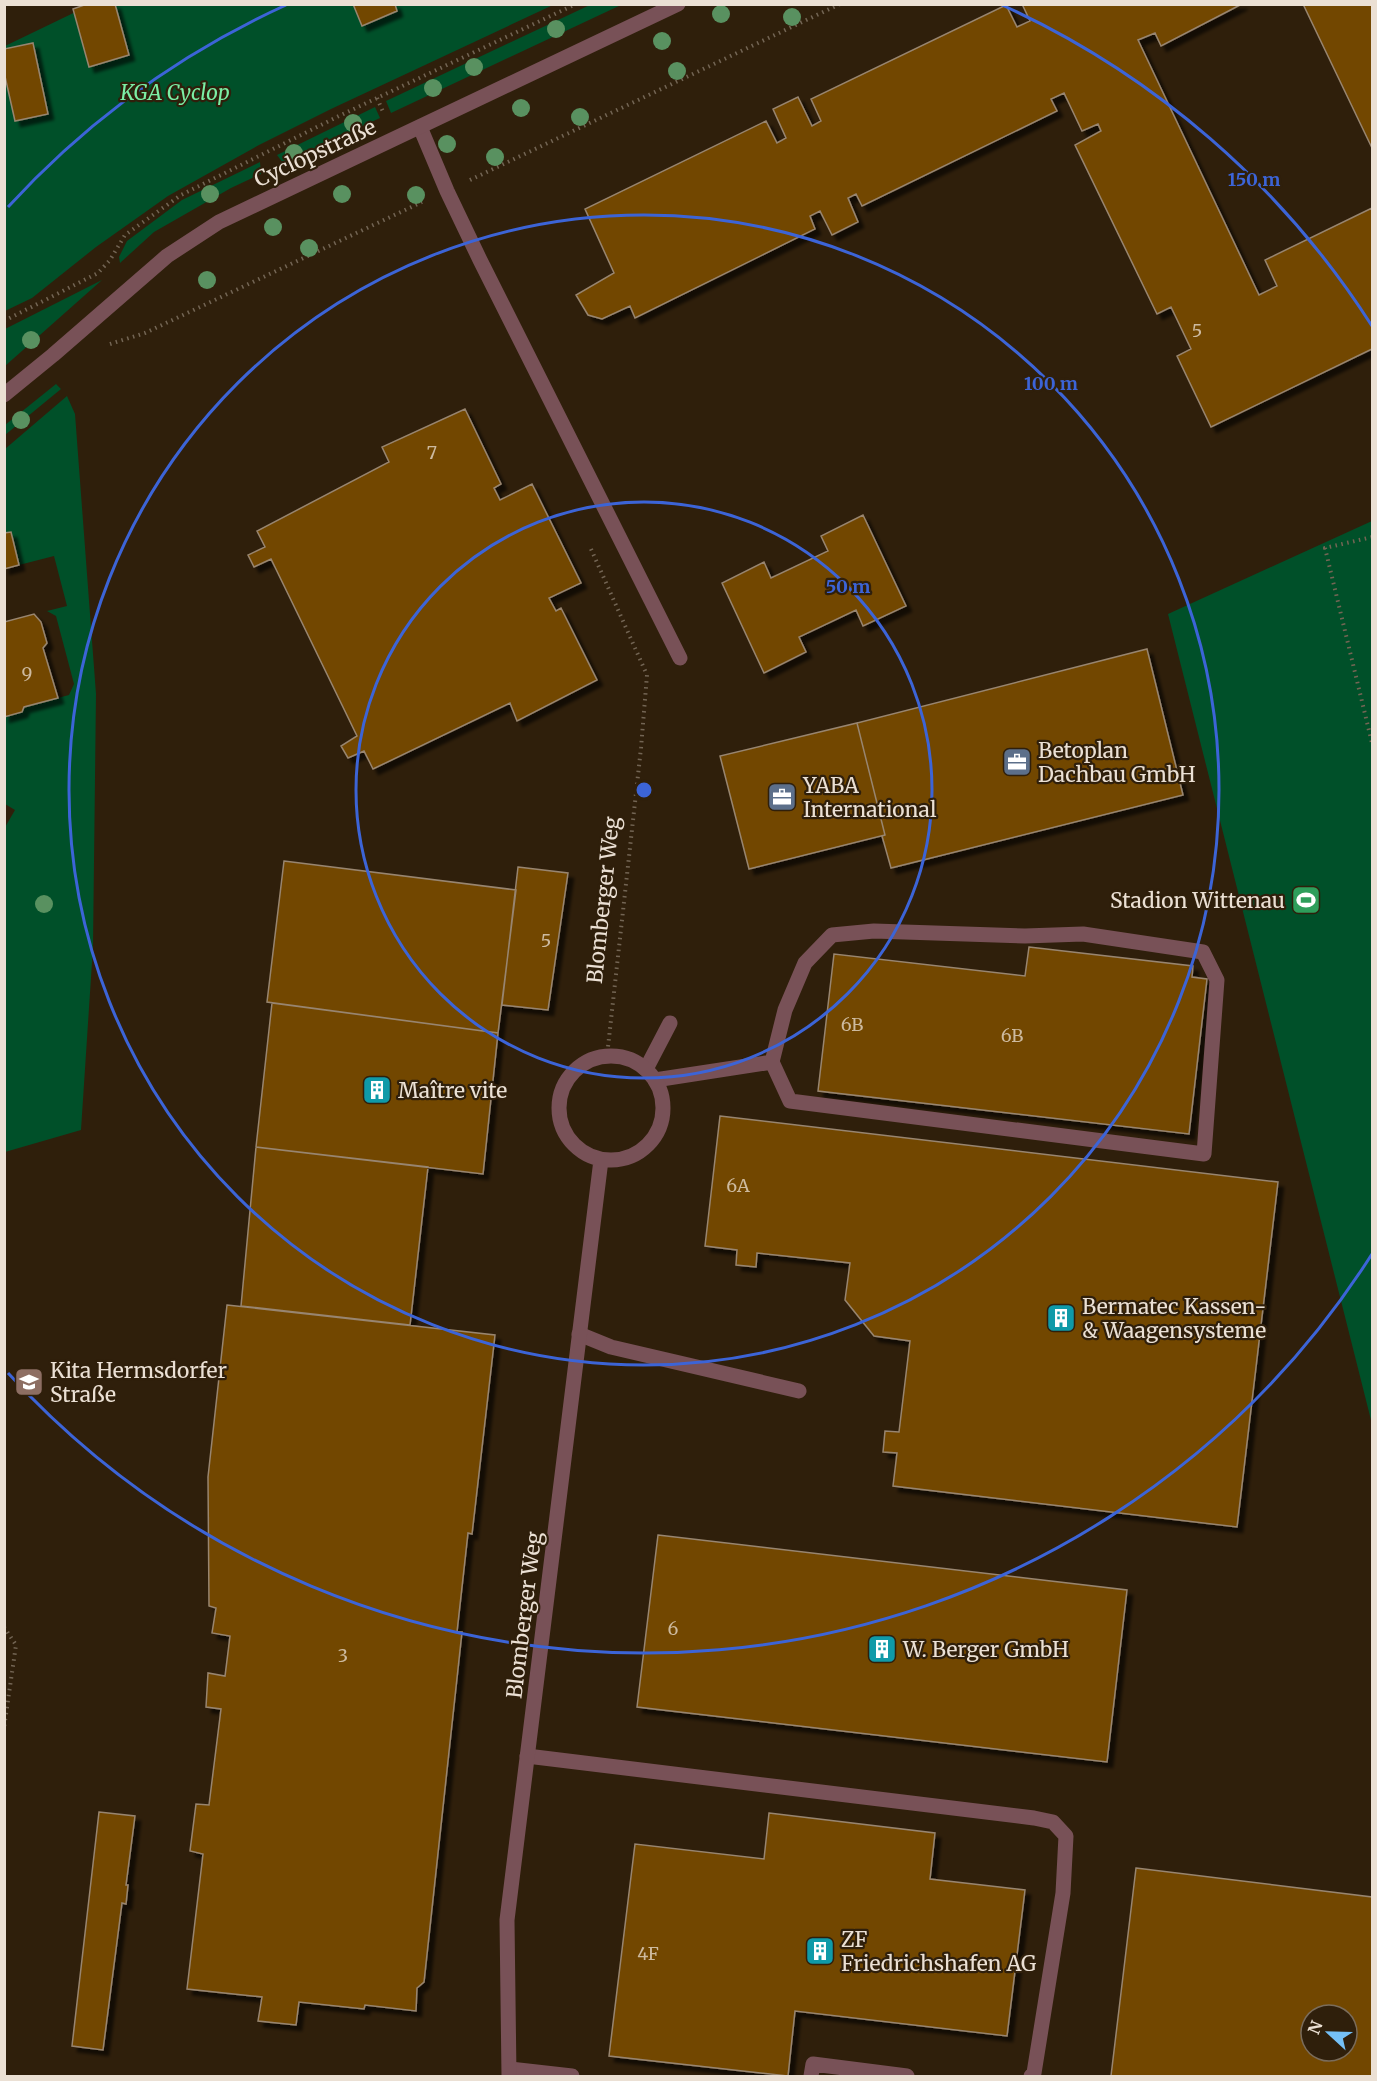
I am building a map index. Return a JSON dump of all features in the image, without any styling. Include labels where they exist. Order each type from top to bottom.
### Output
[{"type":"street","name":"Cyclopstraße","points":[[4,395],[53,356],[167,256],[219,222],[678,4]]},
{"type":"street","points":[[420,127],[480,260],[680,658]]},
{"type":"street","points":[[874,931],[1025,936],[1083,934],[1203,952],[1217,980],[1204,1154],[790,1101],[772,1062],[785,1010],[805,963],[832,935],[874,931]]},
{"type":"street","points":[[651,1074],[670,1023]]},
{"type":"street","points":[[607,1056],[634,1061],[651,1074],[663,1096],[664,1113],[659,1130],[649,1145],[635,1155],[618,1161],[601,1160],[585,1154],[572,1144],[563,1130],[559,1114],[560,1097],[566,1082],[577,1069],[591,1060],[607,1056]]},
{"type":"street","points":[[651,1074],[772,1062]]},
{"type":"street","name":"Blomberger Weg","points":[[509,2073],[507,1920],[601,1160]]},
{"type":"street","points":[[579,1334],[611,1347],[799,1392]]},
{"type":"street","points":[[527,1756],[1053,1822],[1066,1836],[1063,1893],[1034,2073],[1031,2076]]},
{"type":"street","points":[[811,2076],[813,2064],[907,2076]]},
{"type":"street","points":[[509,2073],[572,2076]]},
{"type":"path","points":[[4,321],[98,273],[110,260],[125,235],[181,195],[339,116],[576,4]]},
{"type":"path","points":[[1372,537],[1325,548],[1372,743]]},
{"type":"path","name":"Blomberger Weg","points":[[607,1056],[641,748]]},
{"type":"path","points":[[4,1626],[16,1645],[4,1728]]},
{"type":"green space","points":[[592,4],[621,5],[391,113],[386,101]]},
{"type":"green space","name":"KGA Cyclop","points":[[90,5],[553,5],[259,145],[168,196],[96,247],[32,298],[5,311],[5,46]]},
{"type":"green space","points":[[375,107],[380,118],[283,163],[277,155]]},
{"type":"green space","points":[[260,162],[261,174],[231,188],[154,232],[120,263],[119,257],[127,241],[182,200]]},
{"type":"green space","points":[[102,280],[5,366],[5,329]]},
{"type":"green space","points":[[56,384],[61,389],[5,435],[5,425]]},
{"type":"green space","points":[[67,396],[75,414],[96,694],[93,947],[81,1130],[5,1152],[4,829],[15,810],[5,804],[5,717],[22,712],[24,707],[69,695],[74,684],[56,616],[47,611],[67,606],[54,556],[19,565],[11,532],[5,533],[5,449]]},
{"type":"green space","name":"Stadion Wittenau","points":[[1372,521],[1372,1424],[1168,614]]},
{"type":"building","points":[[87,4],[115,4],[129,55],[89,67],[73,9]]},
{"type":"building","points":[[353,4],[395,4],[397,11],[362,26]]},
{"type":"building","points":[[1022,4],[1242,4],[1161,46],[1155,33],[1138,40],[1259,295],[1277,286],[1265,260],[1372,208],[1372,349],[1211,427],[1177,356],[1191,349],[1171,307],[1157,314],[1075,145],[1101,131],[1098,124],[1082,131],[1064,93],[1051,99],[1057,111],[862,206],[856,194],[848,198],[858,222],[832,235],[820,211],[810,216],[815,229],[635,318],[630,306],[602,319],[588,315],[576,295],[614,273],[585,209],[766,121],[777,143],[786,138],[773,109],[798,97],[812,126],[821,121],[811,99],[1006,5],[1017,27],[1030,21]]},
{"type":"building","points":[[1303,4],[1372,4],[1372,148]]},
{"type":"building","points":[[33,43],[48,114],[15,121],[4,72],[4,49]]},
{"type":"building","points":[[465,409],[501,484],[494,488],[500,500],[532,484],[581,583],[549,598],[556,611],[561,608],[597,680],[517,721],[510,703],[373,769],[364,751],[348,758],[341,746],[357,736],[271,559],[254,567],[248,555],[265,547],[257,531],[389,462],[382,447]]},
{"type":"building","points":[[863,515],[906,606],[863,626],[856,610],[799,637],[806,652],[764,673],[722,583],[764,562],[771,578],[828,551],[821,536]]},
{"type":"building","points":[[11,532],[19,565],[4,569],[4,533]]},
{"type":"building","points":[[34,614],[41,622],[47,643],[43,648],[58,698],[24,707],[22,712],[4,717],[4,622]]},
{"type":"building","points":[[1147,649],[1183,795],[891,868],[857,723]]},
{"type":"building","points":[[857,723],[885,835],[749,869],[720,756]]},
{"type":"building","points":[[284,861],[516,890],[498,1033],[267,1002]]},
{"type":"building","points":[[518,867],[568,873],[548,1010],[502,1005]]},
{"type":"building","points":[[1029,947],[1193,966],[1192,977],[1207,979],[1189,1134],[818,1091],[834,954],[1025,976]]},
{"type":"building","name":"Maître vite","points":[[272,1003],[498,1033],[483,1174],[256,1147]]},
{"type":"building","name":"Bermatec Kassen- & Waagensysteme","points":[[720,1116],[1278,1182],[1237,1527],[893,1486],[897,1453],[883,1452],[885,1431],[899,1432],[910,1341],[874,1336],[845,1300],[850,1263],[757,1253],[756,1267],[736,1265],[737,1250],[705,1246]]},
{"type":"building","points":[[256,1147],[428,1167],[410,1325],[241,1306]]},
{"type":"building","points":[[227,1305],[495,1335],[472,1534],[468,1533],[457,1632],[462,1632],[424,1982],[417,1988],[416,2011],[365,2005],[364,2009],[299,2002],[296,2025],[258,2021],[262,1997],[187,1989],[203,1854],[190,1851],[196,1804],[209,1805],[221,1709],[206,1707],[208,1673],[225,1676],[230,1636],[212,1633],[216,1608],[209,1606],[208,1477]]},
{"type":"building","name":"W. Berger GmbH","points":[[658,1535],[1127,1590],[1107,1762],[637,1707]]},
{"type":"building","points":[[99,1812],[135,1816],[126,1885],[128,1885],[126,1904],[122,1903],[103,2050],[72,2046]]},
{"type":"building","name":"ZF Friedrichshafen AG","points":[[769,1813],[935,1833],[930,1879],[1025,1890],[1007,2036],[795,2011],[788,2076],[609,2056],[635,1844],[764,1859]]},
{"type":"building","points":[[1136,1868],[1372,1897],[1372,2076],[1111,2076]]},
{"type":"place","name":"Betoplan Dachbau GmbH","points":[[1017,762]]},
{"type":"place","name":"YABA International","points":[[782,797]]},
{"type":"place","name":"Stadion Wittenau","points":[[1306,900]]},
{"type":"place","name":"Maître vite","points":[[377,1090]]},
{"type":"place","name":"Bermatec Kassen- & Waagensysteme","points":[[1061,1318]]},
{"type":"place","name":"Kita Hermsdorfer Straße","points":[[29,1382]]},
{"type":"place","name":"W. Berger GmbH","points":[[882,1649]]},
{"type":"place","name":"ZF Friedrichshafen AG","points":[[820,1951]]}]
